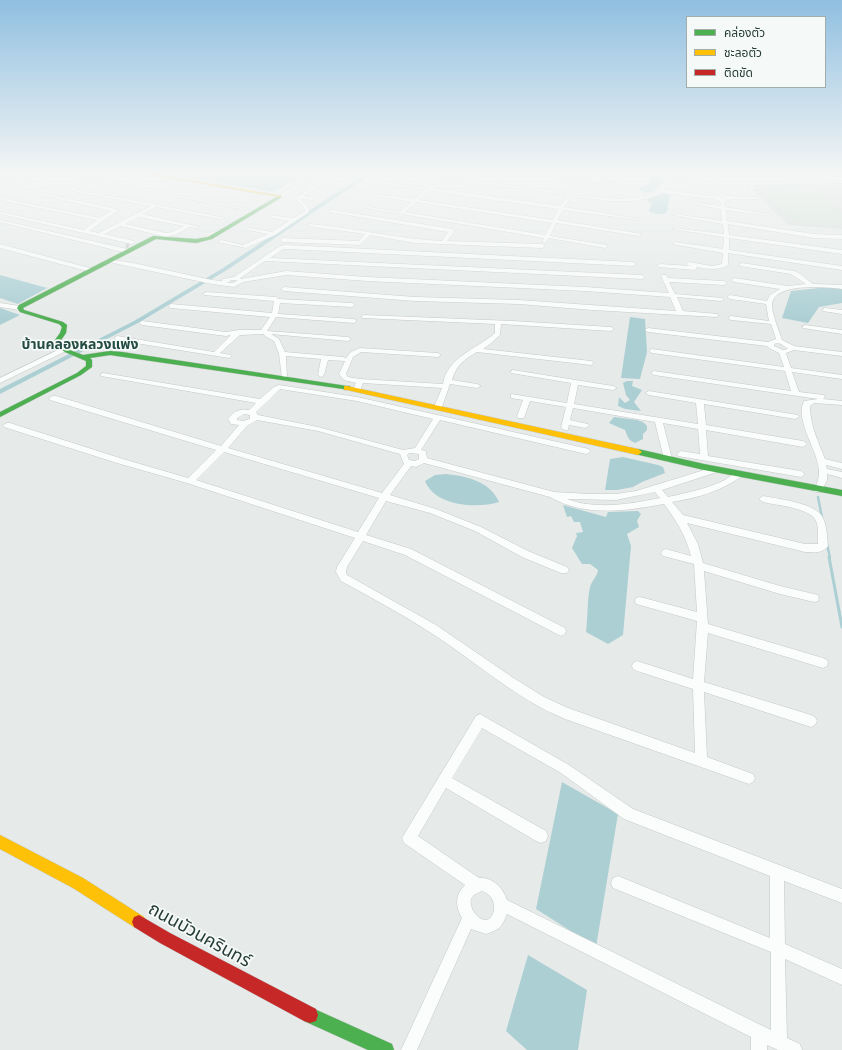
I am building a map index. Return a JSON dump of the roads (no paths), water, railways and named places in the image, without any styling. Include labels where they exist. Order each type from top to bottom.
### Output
[{"type":"street","points":[[11,223],[132,245]]},
{"type":"street","points":[[48,223],[101,234],[132,245]]},
{"type":"street","points":[[86,231],[98,223]]},
{"type":"street","points":[[179,223],[198,227]]},
{"type":"street","points":[[20,308],[32,300],[110,260],[132,245],[156,237],[164,236],[188,241],[204,240],[233,223]]},
{"type":"street","points":[[221,242],[244,247],[273,234],[289,223]]},
{"type":"street","points":[[407,223],[450,230],[451,232],[444,242]]},
{"type":"street","points":[[469,223],[605,246]]},
{"type":"street","points":[[310,226],[340,228],[415,240],[543,249],[554,223]]},
{"type":"street","points":[[561,223],[640,234]]},
{"type":"street","points":[[689,264],[705,267],[725,265],[727,252],[725,223]]},
{"type":"street","points":[[731,223],[814,236],[842,237]]},
{"type":"street","points":[[101,234],[120,224],[166,235],[175,233],[188,225]]},
{"type":"street","points":[[250,229],[273,234]]},
{"type":"street","points":[[674,229],[842,252]]},
{"type":"street","points":[[283,240],[360,243],[369,233]]},
{"type":"street","points":[[675,244],[842,268]]},
{"type":"street","points":[[0,246],[91,270]]},
{"type":"street","points":[[110,260],[192,278],[224,283],[230,286],[238,284],[238,280],[265,259],[284,247],[633,264]]},
{"type":"street","points":[[305,261],[312,248]]},
{"type":"street","points":[[340,263],[346,250]]},
{"type":"street","points":[[374,264],[379,251]]},
{"type":"street","points":[[418,266],[421,253]]},
{"type":"street","points":[[454,268],[458,255]]},
{"type":"street","points":[[490,270],[491,257]]},
{"type":"street","points":[[526,272],[527,258]]},
{"type":"street","points":[[265,259],[642,277]]},
{"type":"street","points":[[566,260],[568,274]]},
{"type":"street","points":[[680,312],[659,264],[716,269]]},
{"type":"street","points":[[742,265],[796,273],[811,285]]},
{"type":"street","points":[[238,280],[286,274],[364,287],[416,299],[519,302],[716,315]]},
{"type":"street","points":[[666,280],[724,283]]},
{"type":"street","points":[[734,280],[789,288]]},
{"type":"street","points":[[780,342],[769,303],[772,296],[789,288],[811,285],[842,287]]},
{"type":"street","points":[[515,286],[519,302]]},
{"type":"street","points":[[284,289],[515,286],[586,289],[721,299]]},
{"type":"street","points":[[206,294],[274,298],[278,301],[352,305]]},
{"type":"street","points":[[730,298],[769,303]]},
{"type":"street","points":[[262,333],[275,314],[278,301]]},
{"type":"street","points":[[0,305],[20,308],[22,311],[61,323],[65,326],[63,333],[55,344],[89,360],[89,367],[79,374],[0,415]]},
{"type":"street","points":[[171,306],[226,312],[275,314],[354,321]]},
{"type":"street","points":[[825,310],[842,312]]},
{"type":"street","points":[[364,317],[611,329]]},
{"type":"street","points":[[731,318],[774,323]]},
{"type":"street","points":[[142,323],[226,334],[239,332],[262,333],[348,340]]},
{"type":"street","points":[[438,407],[453,367],[465,356],[488,343],[498,334],[498,323]]},
{"type":"street","points":[[805,327],[842,332]]},
{"type":"street","points":[[648,330],[770,344],[772,342],[780,342],[789,345],[792,348],[842,354]]},
{"type":"street","points":[[215,354],[239,332]]},
{"type":"street","points":[[262,333],[277,340],[282,354],[284,377]]},
{"type":"street","points":[[117,338],[229,356]]},
{"type":"street","points":[[770,344],[776,350],[782,352],[791,350],[792,348]]},
{"type":"street","points":[[0,381],[66,350]]},
{"type":"street","points":[[438,355],[360,350],[354,351],[351,354],[342,374],[346,379],[359,385],[438,407],[714,470],[818,490],[842,493]]},
{"type":"street","points":[[477,350],[591,363]]},
{"type":"street","points":[[652,351],[842,377]]},
{"type":"street","points":[[782,352],[796,394]]},
{"type":"street","points":[[81,356],[110,353],[122,354],[284,377],[359,385],[447,384],[477,386]]},
{"type":"street","points":[[282,354],[343,359]]},
{"type":"street","points":[[321,375],[325,358]]},
{"type":"street","points":[[513,372],[613,388]]},
{"type":"street","points":[[654,373],[842,402]]},
{"type":"street","points":[[103,375],[263,402]]},
{"type":"street","points":[[575,382],[566,425],[585,426]]},
{"type":"street","points":[[190,481],[223,448],[244,424],[249,423],[252,415],[275,388],[279,387],[356,399],[586,451]]},
{"type":"street","points":[[649,393],[795,417]]},
{"type":"street","points":[[514,396],[803,444]]},
{"type":"street","points":[[53,398],[433,511],[478,529],[525,554],[564,570]]},
{"type":"street","points":[[521,416],[527,398]]},
{"type":"street","points":[[700,401],[704,458]]},
{"type":"street","points":[[818,490],[824,480],[825,472],[810,432],[806,406],[807,403],[814,401],[842,402]]},
{"type":"street","points":[[244,424],[234,422],[232,419],[234,416],[243,411],[252,415],[318,429],[405,453],[410,450],[417,450],[424,455],[423,460]]},
{"type":"street","points":[[417,450],[438,417]]},
{"type":"street","points":[[658,420],[668,459]]},
{"type":"street","points":[[7,425],[120,461],[190,481],[335,530],[361,536],[408,552],[561,631]]},
{"type":"street","points":[[405,453],[404,460],[409,463],[419,463],[423,460],[553,495],[594,498],[616,496],[656,488],[714,470]]},
{"type":"street","points":[[681,454],[801,474]]},
{"type":"street","points":[[821,461],[842,466]]},
{"type":"street","points":[[409,463],[384,497],[342,567],[341,572],[344,578],[432,628],[540,701],[565,713],[749,778]]},
{"type":"street","points":[[825,472],[842,475]]},
{"type":"street","points":[[553,495],[568,503],[585,507],[650,504],[706,490],[726,483],[739,474]]},
{"type":"street","points":[[656,488],[680,518],[693,544],[699,563],[703,623],[698,685],[701,762]]},
{"type":"street","points":[[680,518],[805,548],[821,548],[823,546],[819,518],[814,512],[763,499]]},
{"type":"street","points":[[666,553],[780,590],[814,598]]},
{"type":"street","points":[[640,601],[823,663]]},
{"type":"street","points":[[637,666],[811,721]]},
{"type":"street","points":[[478,885],[409,838],[480,720],[565,769],[629,814],[842,896]]},
{"type":"street","points":[[444,780],[541,836]]},
{"type":"street","name":"ถนนบัวนครินทร์","points":[[0,842],[78,883],[165,938],[322,1021],[386,1050]]},
{"type":"street","points":[[777,872],[779,1042]]},
{"type":"street","points":[[618,883],[778,948],[842,977]]},
{"type":"street","points":[[478,885],[487,885],[493,888],[497,893],[501,904],[500,914],[497,920],[493,924],[481,927],[469,918],[464,907],[464,900],[470,889],[478,885]]},
{"type":"street","points":[[501,904],[794,1050]]},
{"type":"street","points":[[409,1050],[469,918]]},
{"type":"street","points":[[759,1032],[759,1050]]},
{"type":"water","points":[[0,275],[47,288],[18,304],[0,298]]},
{"type":"water","points":[[829,287],[842,289],[842,303],[819,307],[808,323],[782,318],[791,291]]},
{"type":"water","points":[[0,308],[20,315],[0,325]]},
{"type":"water","points":[[630,317],[645,319],[647,352],[640,379],[621,378]]},
{"type":"water","points":[[633,381],[632,386],[642,390],[634,402],[641,411],[625,409],[618,406],[619,397],[625,403],[630,400],[626,395],[623,383]]},
{"type":"water","points":[[614,417],[643,422],[647,426],[647,430],[643,434],[643,439],[635,443],[631,441],[625,430],[609,423]]},
{"type":"water","points":[[623,457],[658,465],[663,467],[665,473],[633,487],[617,490],[605,490],[610,459]]},
{"type":"water","points":[[446,474],[469,478],[484,484],[495,495],[499,502],[479,505],[457,504],[438,496],[430,489],[425,481],[435,475]]},
{"type":"water","points":[[563,505],[606,517],[608,512],[638,511],[641,514],[637,521],[639,527],[627,534],[631,546],[623,635],[608,644],[586,632],[590,587],[597,575],[598,570],[590,564],[582,564],[572,548],[577,536],[576,533],[583,532],[580,522],[574,522],[571,516],[567,517]]},
{"type":"water","points":[[562,782],[618,814],[596,947],[536,909]]},
{"type":"water","points":[[528,955],[587,990],[578,1050],[527,1050],[506,1031]]},
{"type":"waterway","points":[[0,392],[136,322],[225,269],[294,223]]},
{"type":"waterway","points":[[818,497],[822,518]]},
{"type":"waterway","points":[[827,544],[830,558]]},
{"type":"waterway","points":[[829,557],[842,627]]},
{"type":"district","name":"บ้านคลองหลวงแพ่ง","points":[[80,346]]}]
